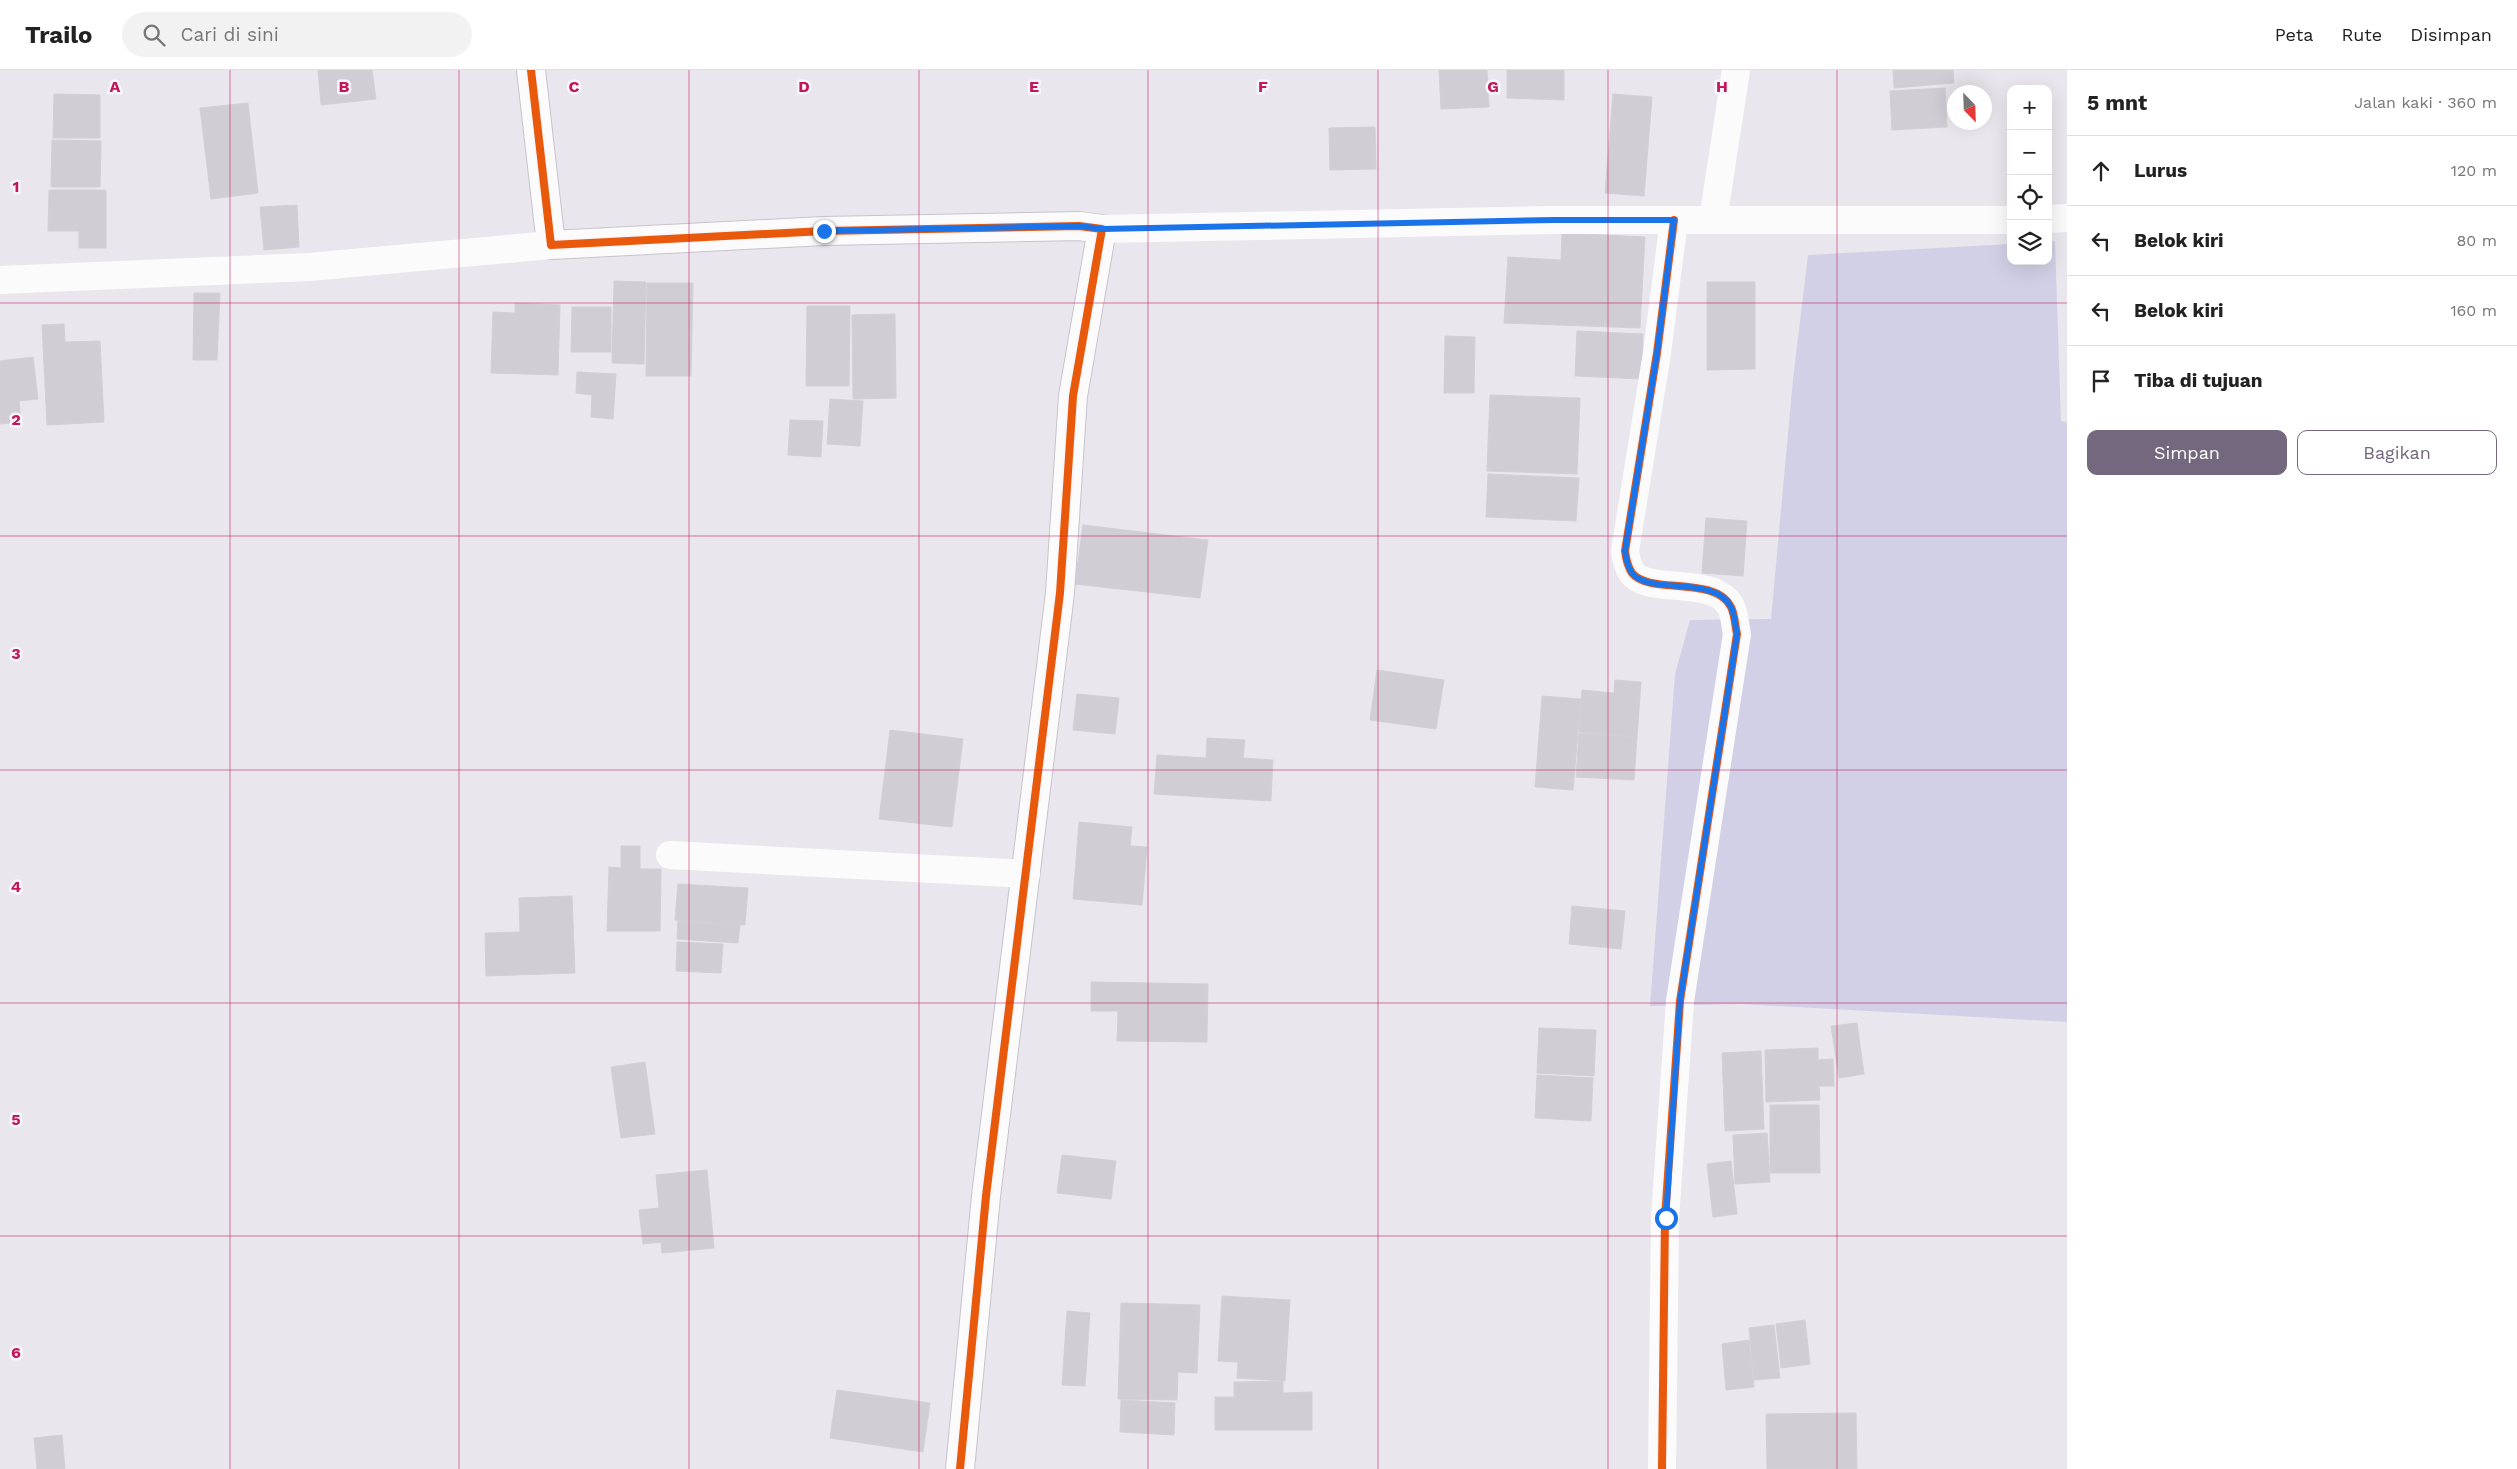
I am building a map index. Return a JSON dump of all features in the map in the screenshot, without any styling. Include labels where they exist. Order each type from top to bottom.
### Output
[{"type":"street","points":[[531,70],[551,246]]},
{"type":"street","points":[[1713,220],[1736,70]]},
{"type":"street","points":[[2052,219],[2067,218]]},
{"type":"street","points":[[0,280],[309,267],[551,246],[824,231],[1079,226],[1102,229],[1545,220],[2007,220]]},
{"type":"street","points":[[1662,1469],[1666,1218],[1680,1001],[1737,634],[1731,608],[1723,597],[1710,590],[1645,580],[1633,575],[1627,563],[1625,551],[1657,353],[1674,220]]},
{"type":"street","points":[[960,1469],[986,1196],[1060,593],[1073,396],[1102,229]]},
{"type":"street","points":[[670,855],[1026,874]]},
{"type":"shaded area","points":[[2052,241],[2055,241],[2061,421],[2067,422],[2067,1022],[1741,1004],[1650,1006],[1675,674],[1690,620],[1771,619],[1793,379],[1808,255],[2007,244],[2007,265],[2052,265]]},
{"type":"building","points":[[318,70],[372,70],[376,99],[321,105]]},
{"type":"building","points":[[1439,70],[1487,70],[1489,107],[1441,109]]},
{"type":"building","points":[[1507,70],[1564,70],[1564,100],[1507,98]]},
{"type":"building","points":[[1893,70],[1953,70],[1954,83],[1894,88]]},
{"type":"building","points":[[1945,88],[1947,127],[1892,130],[1890,91]]},
{"type":"building","points":[[54,94],[100,95],[100,138],[53,138]]},
{"type":"building","points":[[1613,94],[1652,97],[1644,196],[1605,193]]},
{"type":"building","points":[[248,103],[258,193],[211,199],[200,108]]},
{"type":"building","points":[[1375,127],[1376,169],[1330,170],[1329,128]]},
{"type":"building","points":[[52,140],[101,141],[100,187],[51,187]]},
{"type":"building","points":[[49,190],[106,190],[106,248],[79,248],[79,231],[48,231]]},
{"type":"building","points":[[297,205],[299,247],[264,250],[260,207]]},
{"type":"building","points":[[1562,233],[1645,237],[1640,328],[1504,323],[1508,257],[1561,260]]},
{"type":"building","points":[[614,281],[646,282],[644,364],[612,363]]},
{"type":"building","points":[[1707,282],[1755,282],[1755,369],[1707,370]]},
{"type":"building","points":[[647,283],[693,283],[691,376],[646,376]]},
{"type":"building","points":[[194,293],[220,293],[217,360],[193,360]]},
{"type":"building","points":[[515,303],[560,305],[558,375],[491,373],[493,312],[515,313]]},
{"type":"building","points":[[807,306],[850,306],[849,386],[806,386]]},
{"type":"building","points":[[572,307],[611,307],[611,352],[571,352]]},
{"type":"building","points":[[895,314],[896,398],[853,399],[852,315]]},
{"type":"building","points":[[64,324],[65,342],[100,341],[104,422],[47,425],[42,325]]},
{"type":"building","points":[[1577,331],[1643,334],[1642,379],[1575,376]]},
{"type":"building","points":[[1445,336],[1475,337],[1474,393],[1444,393]]},
{"type":"building","points":[[33,357],[38,399],[19,401],[21,422],[0,424],[0,361]]},
{"type":"building","points":[[577,372],[616,374],[613,419],[591,417],[592,395],[576,393]]},
{"type":"building","points":[[1490,395],[1580,398],[1577,474],[1487,471]]},
{"type":"building","points":[[830,399],[863,401],[860,446],[827,444]]},
{"type":"building","points":[[790,420],[823,421],[821,457],[788,455]]},
{"type":"building","points":[[1488,474],[1579,478],[1576,521],[1486,517]]},
{"type":"building","points":[[1706,518],[1747,521],[1743,576],[1702,573]]},
{"type":"building","points":[[1083,525],[1208,540],[1200,598],[1075,584]]},
{"type":"building","points":[[1377,670],[1444,680],[1436,729],[1370,720]]},
{"type":"building","points":[[1615,680],[1641,682],[1637,737],[1579,732],[1582,690],[1614,693]]},
{"type":"building","points":[[1077,694],[1119,698],[1115,734],[1073,730]]},
{"type":"building","points":[[1542,696],[1581,699],[1573,790],[1535,787]]},
{"type":"building","points":[[890,730],[963,739],[952,827],[879,819]]},
{"type":"building","points":[[1579,733],[1637,737],[1634,780],[1576,777]]},
{"type":"building","points":[[1207,738],[1245,740],[1243,758],[1273,760],[1271,801],[1154,794],[1157,755],[1206,758]]},
{"type":"building","points":[[1079,822],[1132,827],[1130,846],[1147,847],[1142,905],[1073,899]]},
{"type":"building","points":[[621,846],[640,846],[640,869],[661,869],[660,931],[607,931],[609,867],[621,868]]},
{"type":"building","points":[[678,884],[748,888],[745,925],[675,920]]},
{"type":"building","points":[[572,896],[575,973],[486,976],[485,933],[520,932],[519,898]]},
{"type":"building","points":[[1572,906],[1625,911],[1621,949],[1569,944]]},
{"type":"building","points":[[678,921],[740,925],[738,943],[677,939]]},
{"type":"building","points":[[677,942],[723,944],[721,973],[676,971]]},
{"type":"building","points":[[1091,982],[1208,984],[1207,1042],[1117,1041],[1118,1011],[1091,1011]]},
{"type":"building","points":[[1857,1023],[1864,1074],[1839,1078],[1831,1026]]},
{"type":"building","points":[[1539,1028],[1596,1030],[1594,1076],[1537,1073]]},
{"type":"building","points":[[1818,1048],[1818,1060],[1833,1059],[1834,1086],[1819,1086],[1820,1100],[1766,1102],[1765,1050]]},
{"type":"building","points":[[1761,1051],[1764,1129],[1725,1131],[1722,1053]]},
{"type":"building","points":[[645,1062],[655,1134],[621,1138],[611,1067]]},
{"type":"building","points":[[1537,1075],[1593,1078],[1591,1121],[1535,1118]]},
{"type":"building","points":[[1770,1105],[1819,1105],[1820,1173],[1770,1173]]},
{"type":"building","points":[[1767,1133],[1770,1182],[1735,1184],[1733,1135]]},
{"type":"building","points":[[1062,1155],[1116,1161],[1111,1199],[1057,1193]]},
{"type":"building","points":[[1731,1161],[1737,1214],[1713,1217],[1707,1164]]},
{"type":"building","points":[[707,1170],[714,1248],[662,1253],[661,1242],[643,1244],[639,1210],[659,1208],[656,1175]]},
{"type":"building","points":[[1222,1296],[1290,1300],[1285,1381],[1237,1378],[1238,1362],[1218,1361]]},
{"type":"building","points":[[1121,1303],[1200,1305],[1197,1373],[1178,1372],[1177,1400],[1118,1399]]},
{"type":"building","points":[[1067,1311],[1090,1313],[1085,1386],[1062,1385]]},
{"type":"building","points":[[1805,1320],[1810,1364],[1781,1368],[1776,1324]]},
{"type":"building","points":[[1774,1325],[1780,1378],[1754,1380],[1749,1328]]},
{"type":"building","points":[[1749,1340],[1754,1387],[1726,1390],[1722,1344]]},
{"type":"building","points":[[1283,1381],[1283,1393],[1312,1392],[1312,1430],[1215,1430],[1215,1397],[1234,1397],[1234,1382]]},
{"type":"building","points":[[837,1390],[930,1403],[923,1452],[830,1438]]},
{"type":"building","points":[[1121,1400],[1175,1403],[1174,1435],[1120,1432]]},
{"type":"building","points":[[1856,1413],[1857,1469],[1767,1469],[1766,1414]]},
{"type":"building","points":[[62,1435],[65,1469],[37,1469],[34,1438]]},
{"type":"cycle path","points":[[531,70],[551,245],[824,231],[1079,226],[1102,229],[1073,396],[1060,593],[986,1196],[960,1469]]},
{"type":"cycle path","points":[[1662,1469],[1665,1218],[1680,1001],[1737,634],[1731,607],[1723,597],[1711,591],[1652,583],[1640,579],[1632,573],[1625,554],[1657,353],[1674,220]]},
{"type":"route","points":[[824,231],[1079,226],[1102,229],[1555,220],[1674,220],[1657,353],[1625,551],[1627,563],[1633,575],[1645,580],[1710,590],[1723,597],[1731,608],[1737,634],[1680,1001],[1666,1218]]}]
